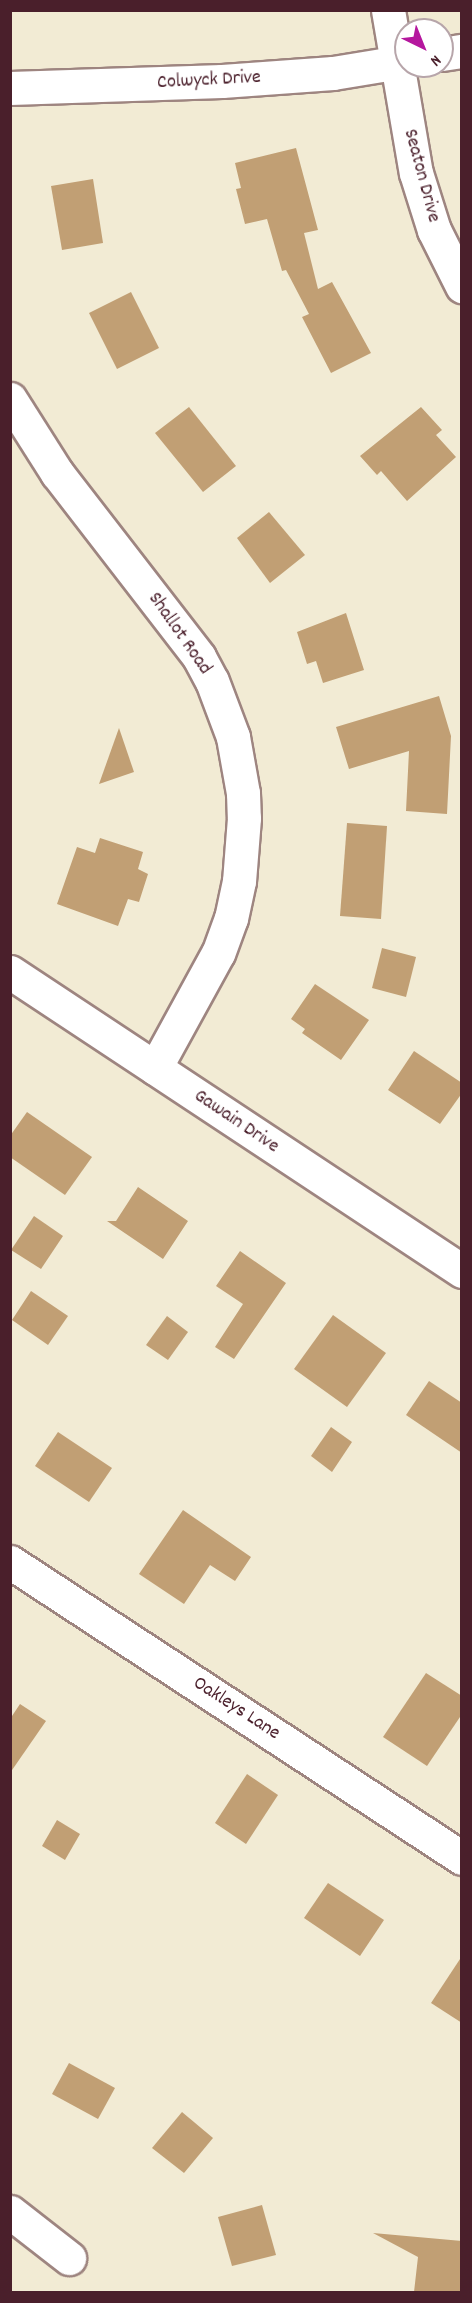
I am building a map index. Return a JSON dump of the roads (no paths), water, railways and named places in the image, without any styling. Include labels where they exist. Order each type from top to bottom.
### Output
[{"type":"street","name":"Seaton Drive","points":[[388,10],[394,34]]},
{"type":"street","name":"Colwyck Drive","points":[[10,88],[222,81],[333,73],[394,62]]},
{"type":"street","name":"Seaton Drive","points":[[403,78],[416,173],[434,230],[462,286]]},
{"type":"street","name":"Shallot Road","points":[[10,399],[57,473],[199,657],[212,681],[233,737],[243,793],[244,818],[239,880],[231,918],[218,953],[155,1068]]},
{"type":"street","name":"Gawain Drive","points":[[10,972],[462,1271]]},
{"type":"street","name":"Oakleys Lane","points":[[10,1562],[462,1858]]},
{"type":"street","points":[[10,2212],[69,2258]]}]
